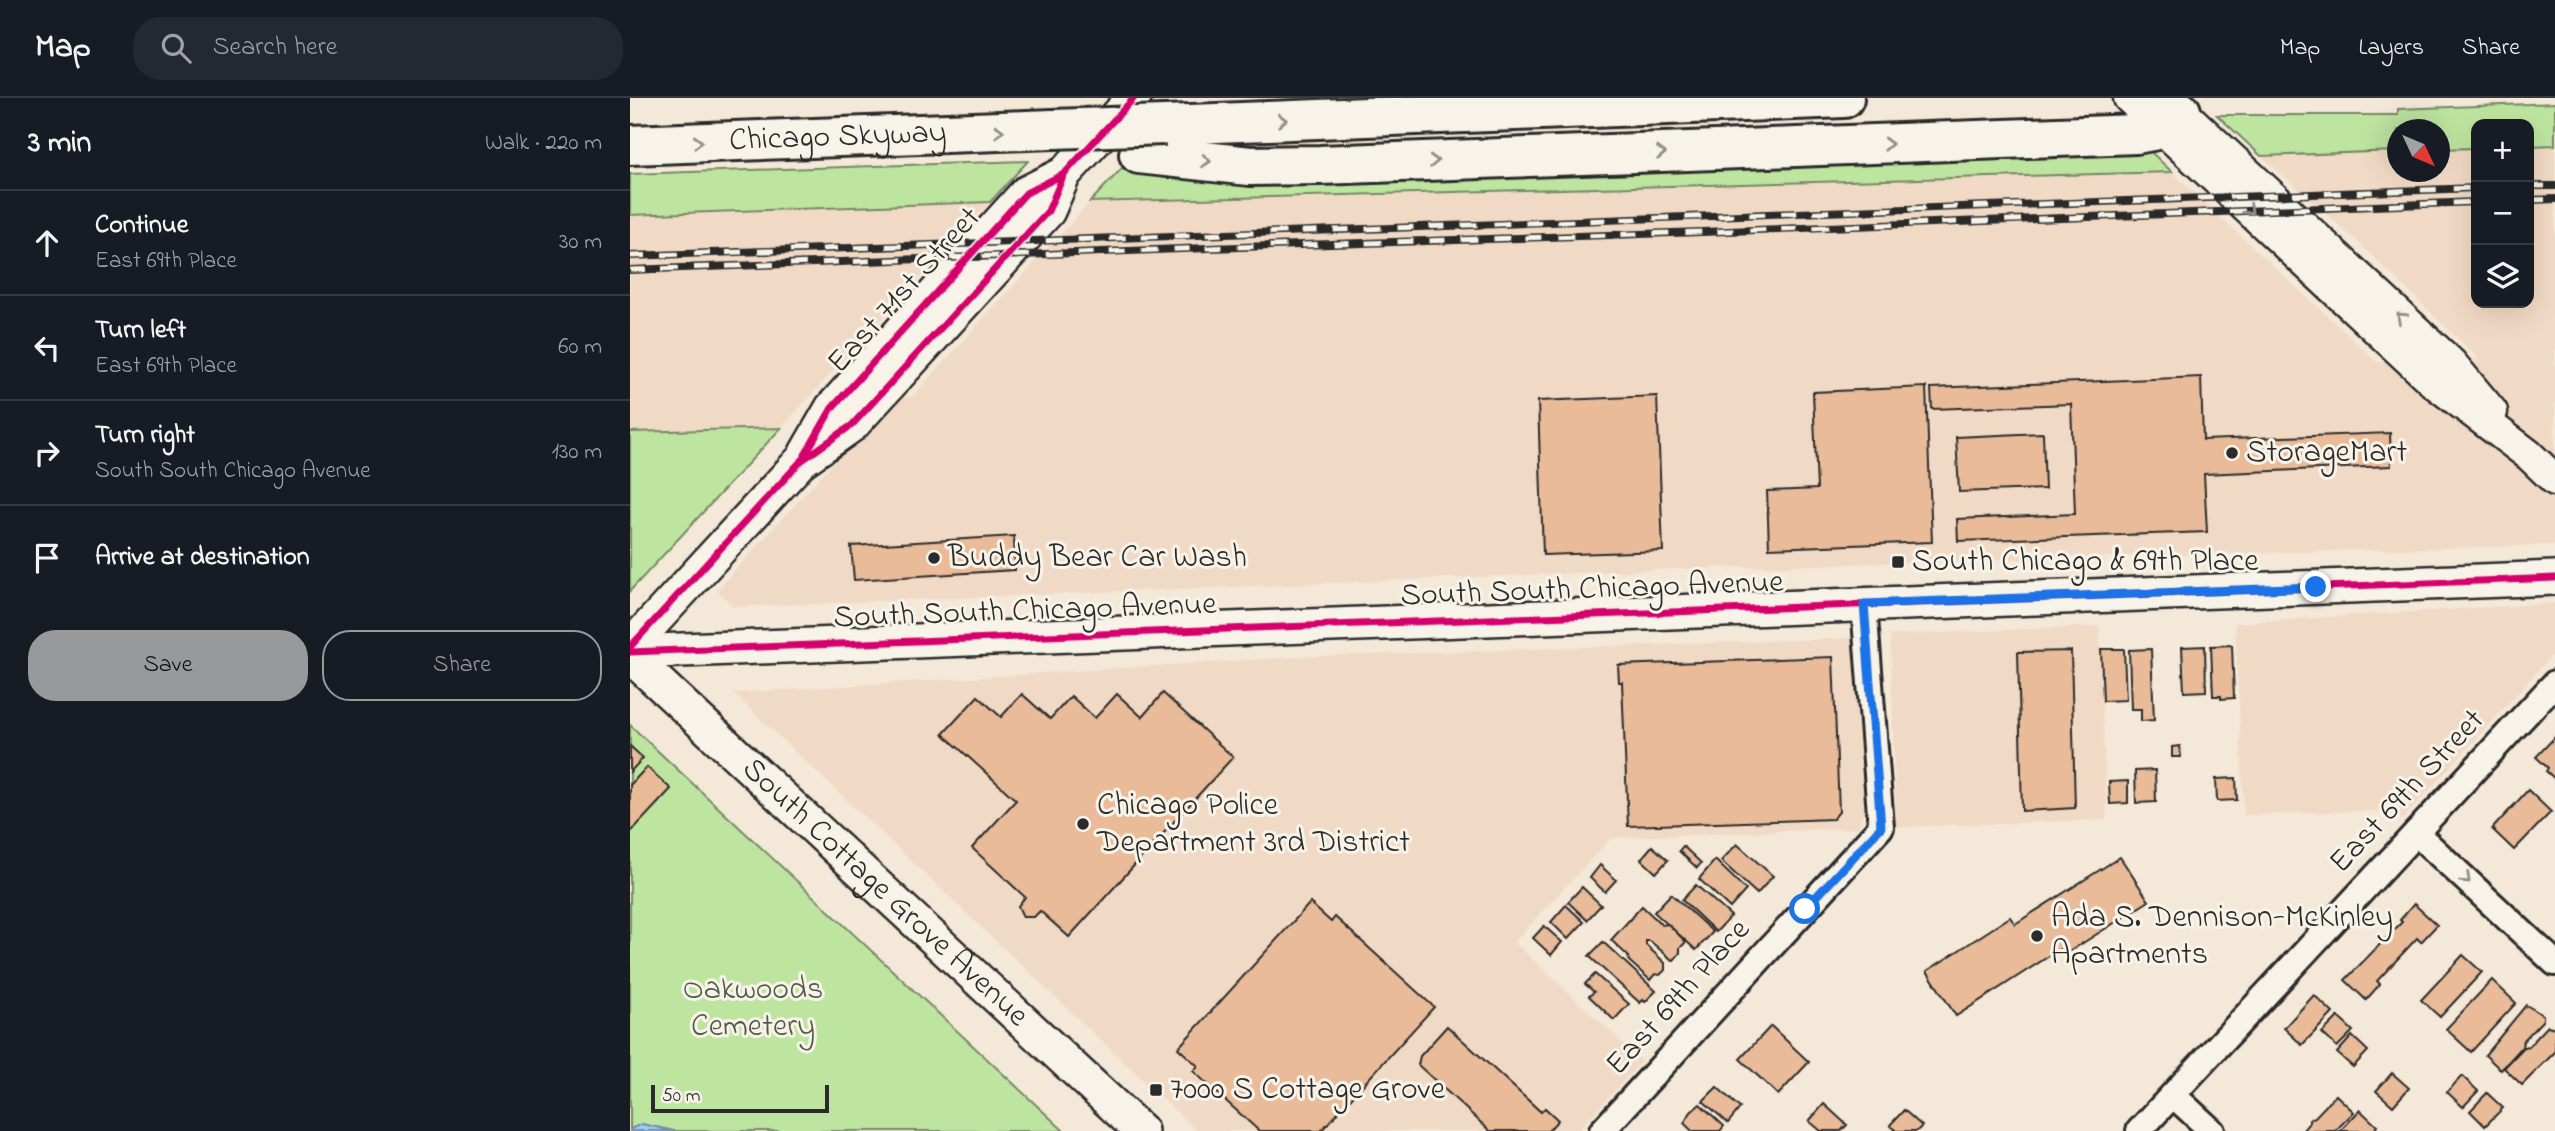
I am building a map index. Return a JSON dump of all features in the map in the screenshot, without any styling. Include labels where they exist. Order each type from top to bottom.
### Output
[{"type":"highway","name":"Chicago Skyway","points":[[630,145],[1844,98]]},
{"type":"highway","points":[[1053,129],[1139,154],[1250,166],[2136,134],[2170,113]]},
{"type":"main road","name":"East 71st Street","points":[[630,652],[801,461],[852,425],[1002,262],[1048,211],[1064,174],[1134,98]]},
{"type":"main road","name":"South South Chicago Avenue","points":[[630,652],[2555,578]]},
{"type":"main road","name":"South Cottage Grove Avenue","points":[[630,652],[1141,1131]]},
{"type":"street","points":[[2129,98],[2170,113],[2433,382],[2529,455],[2555,480]]},
{"type":"street","name":"East 69th Place","points":[[1602,1131],[1881,827],[1864,604]]},
{"type":"street","name":"East 69th Street","points":[[2139,1131],[2555,684]]},
{"type":"street","points":[[2416,833],[2555,963]]},
{"type":"street","points":[[2173,1095],[2212,1131]]},
{"type":"shaded area","points":[[2555,145],[2555,545],[1702,568],[734,607],[717,590],[893,397],[912,397],[1090,202],[2172,172],[2377,362],[2479,359],[2362,246],[2261,156],[2387,151],[2387,182],[2450,182],[2450,149],[2471,148],[2471,308],[2534,308],[2534,146]]},
{"type":"shaded area","points":[[990,202],[781,428],[630,432],[630,215]]},
{"type":"shaded area","points":[[2555,603],[2555,652],[2402,820],[2391,810],[2244,815],[2235,623]]},
{"type":"shaded area","points":[[2099,626],[2107,820],[1896,827],[1890,635]]},
{"type":"shaded area","points":[[1857,638],[1864,810],[1859,828],[1611,838],[1514,942],[1642,1061],[1578,1131],[1197,1131],[733,693],[1294,657]]},
{"type":"green space","points":[[2555,103],[2555,145],[2534,146],[2534,119],[2471,119],[2471,148],[2450,149],[2450,119],[2387,119],[2387,151],[2261,156],[2217,115],[2398,115],[2398,109]]},
{"type":"green space","points":[[2150,151],[2172,172],[1090,202],[1124,166],[1282,176]]},
{"type":"green space","points":[[1028,161],[990,202],[630,215],[630,174]]},
{"type":"green space","points":[[781,428],[630,591],[630,432]]},
{"type":"green space","name":"Oakwoods Cemetery","points":[[630,725],[1064,1131],[630,1131]]},
{"type":"water","points":[[642,1124],[674,1131],[630,1131]]},
{"type":"building","name":"StorageMart","points":[[2201,377],[2203,440],[2390,433],[2391,466],[2204,474],[2207,532],[1958,541],[1957,519],[2075,514],[2071,404],[1932,409],[1931,388]]},
{"type":"building","points":[[1926,387],[1932,542],[1769,548],[1767,491],[1817,489],[1813,392]]},
{"type":"building","points":[[1657,396],[1663,551],[1543,555],[1538,401]]},
{"type":"building","points":[[2043,433],[2045,489],[1959,492],[1956,437]]},
{"type":"building","name":"Buddy Bear Car Wash","points":[[1014,536],[1015,570],[854,580],[851,546]]},
{"type":"building","points":[[2232,645],[2234,698],[2221,699],[2221,696],[2213,696],[2211,646]]},
{"type":"building","points":[[2205,646],[2206,691],[2184,692],[2182,647]]},
{"type":"building","points":[[2101,649],[2124,649],[2126,700],[2103,701]]},
{"type":"building","points":[[2151,649],[2154,720],[2141,721],[2141,709],[2131,709],[2129,650]]},
{"type":"building","points":[[2071,651],[2075,808],[2022,811],[2018,652]]},
{"type":"building","points":[[1833,657],[1839,812],[1833,819],[1628,826],[1622,682],[1619,682],[1618,665]]},
{"type":"building","name":"Chicago Police Department 3rd District","points":[[1163,693],[1233,757],[1069,937],[1040,911],[1034,917],[1023,917],[1018,906],[1025,897],[972,848],[1016,800],[943,734],[978,696],[1001,717],[1022,694],[1050,719],[1071,696],[1095,718],[1117,694],[1142,717]]},
{"type":"building","points":[[2555,737],[2555,779],[2536,757]]},
{"type":"building","points":[[630,746],[643,758],[630,772]]},
{"type":"building","points":[[2180,746],[2181,757],[2172,757],[2172,747]]},
{"type":"building","points":[[647,767],[671,789],[630,833],[630,785]]},
{"type":"building","points":[[2155,770],[2156,802],[2136,803],[2135,771]]},
{"type":"building","points":[[2236,778],[2237,800],[2217,801],[2216,779]]},
{"type":"building","points":[[2128,781],[2128,803],[2110,804],[2109,782]]},
{"type":"building","points":[[2528,790],[2551,812],[2514,850],[2492,829]]},
{"type":"building","points":[[1737,844],[1773,876],[1757,894],[1721,861]]},
{"type":"building","points":[[1652,846],[1668,860],[1656,873],[1641,859]]},
{"type":"building","points":[[1683,846],[1701,863],[1697,868],[1679,851]]},
{"type":"building","name":"Ada S. Dennison-McKinley Apartments","points":[[2120,857],[2149,901],[2064,955],[2060,949],[1956,1016],[1927,971],[2010,917],[2015,924]]},
{"type":"building","points":[[1715,860],[1746,890],[1730,908],[1699,879]]},
{"type":"building","points":[[1600,865],[1616,880],[1605,892],[1590,878]]},
{"type":"building","points":[[1696,885],[1731,916],[1716,932],[1682,900]]},
{"type":"building","points":[[1582,887],[1601,905],[1587,920],[1568,902]]},
{"type":"building","points":[[1671,894],[1713,932],[1696,950],[1654,912]]},
{"type":"building","points":[[1310,903],[1331,922],[1335,917],[1434,1007],[1321,1131],[1259,1131],[1193,1071],[1198,1066],[1178,1048]]},
{"type":"building","points":[[2414,904],[2437,925],[2421,942],[2417,938],[2377,981],[2380,984],[2366,1000],[2345,980],[2402,922],[2400,920]]},
{"type":"building","points":[[1566,905],[1584,922],[1568,939],[1551,922]]},
{"type":"building","points":[[1642,906],[1662,925],[1668,924],[1686,942],[1674,960],[1650,941],[1646,941],[1646,945],[1665,963],[1665,970],[1660,975],[1655,974],[1650,980],[1611,940]]},
{"type":"building","points":[[1544,926],[1562,942],[1551,955],[1533,938]]},
{"type":"building","points":[[1603,942],[1656,991],[1645,1002],[1643,1000],[1640,1003],[1589,956]]},
{"type":"building","points":[[2463,955],[2482,972],[2440,1017],[2421,1000]]},
{"type":"building","points":[[1595,974],[1629,1004],[1614,1020],[1589,996],[1594,992],[1585,984]]},
{"type":"building","points":[[2492,980],[2516,1003],[2471,1052],[2446,1029]]},
{"type":"building","points":[[2314,995],[2333,1013],[2302,1045],[2284,1028]]},
{"type":"building","points":[[2526,1005],[2543,1015],[2543,1020],[2501,1070],[2485,1055]]},
{"type":"building","points":[[2338,1017],[2353,1031],[2337,1047],[2322,1033]]},
{"type":"building","points":[[1447,1026],[1541,1112],[1545,1108],[1558,1120],[1548,1131],[1490,1131],[1418,1065],[1420,1056]]},
{"type":"building","points":[[1771,1026],[1809,1062],[1778,1095],[1740,1059]]},
{"type":"building","points":[[2548,1026],[2555,1028],[2555,1052],[2522,1085],[2504,1068]]},
{"type":"building","points":[[2352,1036],[2368,1051],[2353,1067],[2337,1053]]},
{"type":"building","points":[[2392,1073],[2409,1088],[2393,1106],[2376,1091]]},
{"type":"building","points":[[2462,1076],[2478,1091],[2463,1107],[2447,1092]]},
{"type":"building","points":[[1717,1087],[1740,1108],[1728,1123],[1703,1101]]},
{"type":"building","points":[[2487,1093],[2503,1108],[2485,1126],[2470,1111]]},
{"type":"building","points":[[2336,1095],[2354,1112],[2335,1131],[2302,1131],[2309,1120]]},
{"type":"building","points":[[1700,1104],[1724,1126],[1720,1131],[1692,1131],[1684,1123]]},
{"type":"building","points":[[1824,1104],[1847,1125],[1841,1131],[1821,1131],[1809,1121]]},
{"type":"building","points":[[1904,1110],[1922,1126],[1917,1131],[1896,1131],[1890,1125]]},
{"type":"building","points":[[2360,1110],[2377,1126],[2373,1131],[2340,1131]]},
{"type":"railway","points":[[2534,186],[2555,186]]},
{"type":"railway","points":[[630,256],[2471,188]]},
{"type":"railway","points":[[2534,200],[2555,199]]},
{"type":"railway","points":[[630,270],[2471,202]]},
{"type":"cycle path","points":[[630,647],[801,461],[852,425],[1048,211],[1064,174],[1134,98]]},
{"type":"cycle path","points":[[805,455],[832,408],[1026,193],[1064,174]]},
{"type":"cycle path","points":[[630,652],[2555,578]]},
{"type":"place","name":"StorageMart","points":[[2232,453]]},
{"type":"place","name":"Buddy Bear Car Wash","points":[[934,558]]},
{"type":"place","name":"South Chicago & 69th Place","points":[[1898,562]]},
{"type":"place","name":"Chicago Police Department 3rd District","points":[[1083,824]]},
{"type":"place","name":"Ada S. Dennison-McKinley Apartments","points":[[2037,936]]},
{"type":"place","name":"7000 S Cottage Grove","points":[[1156,1090]]},
{"type":"route","points":[[1805,909],[1881,827],[1864,604],[2316,587]]}]
